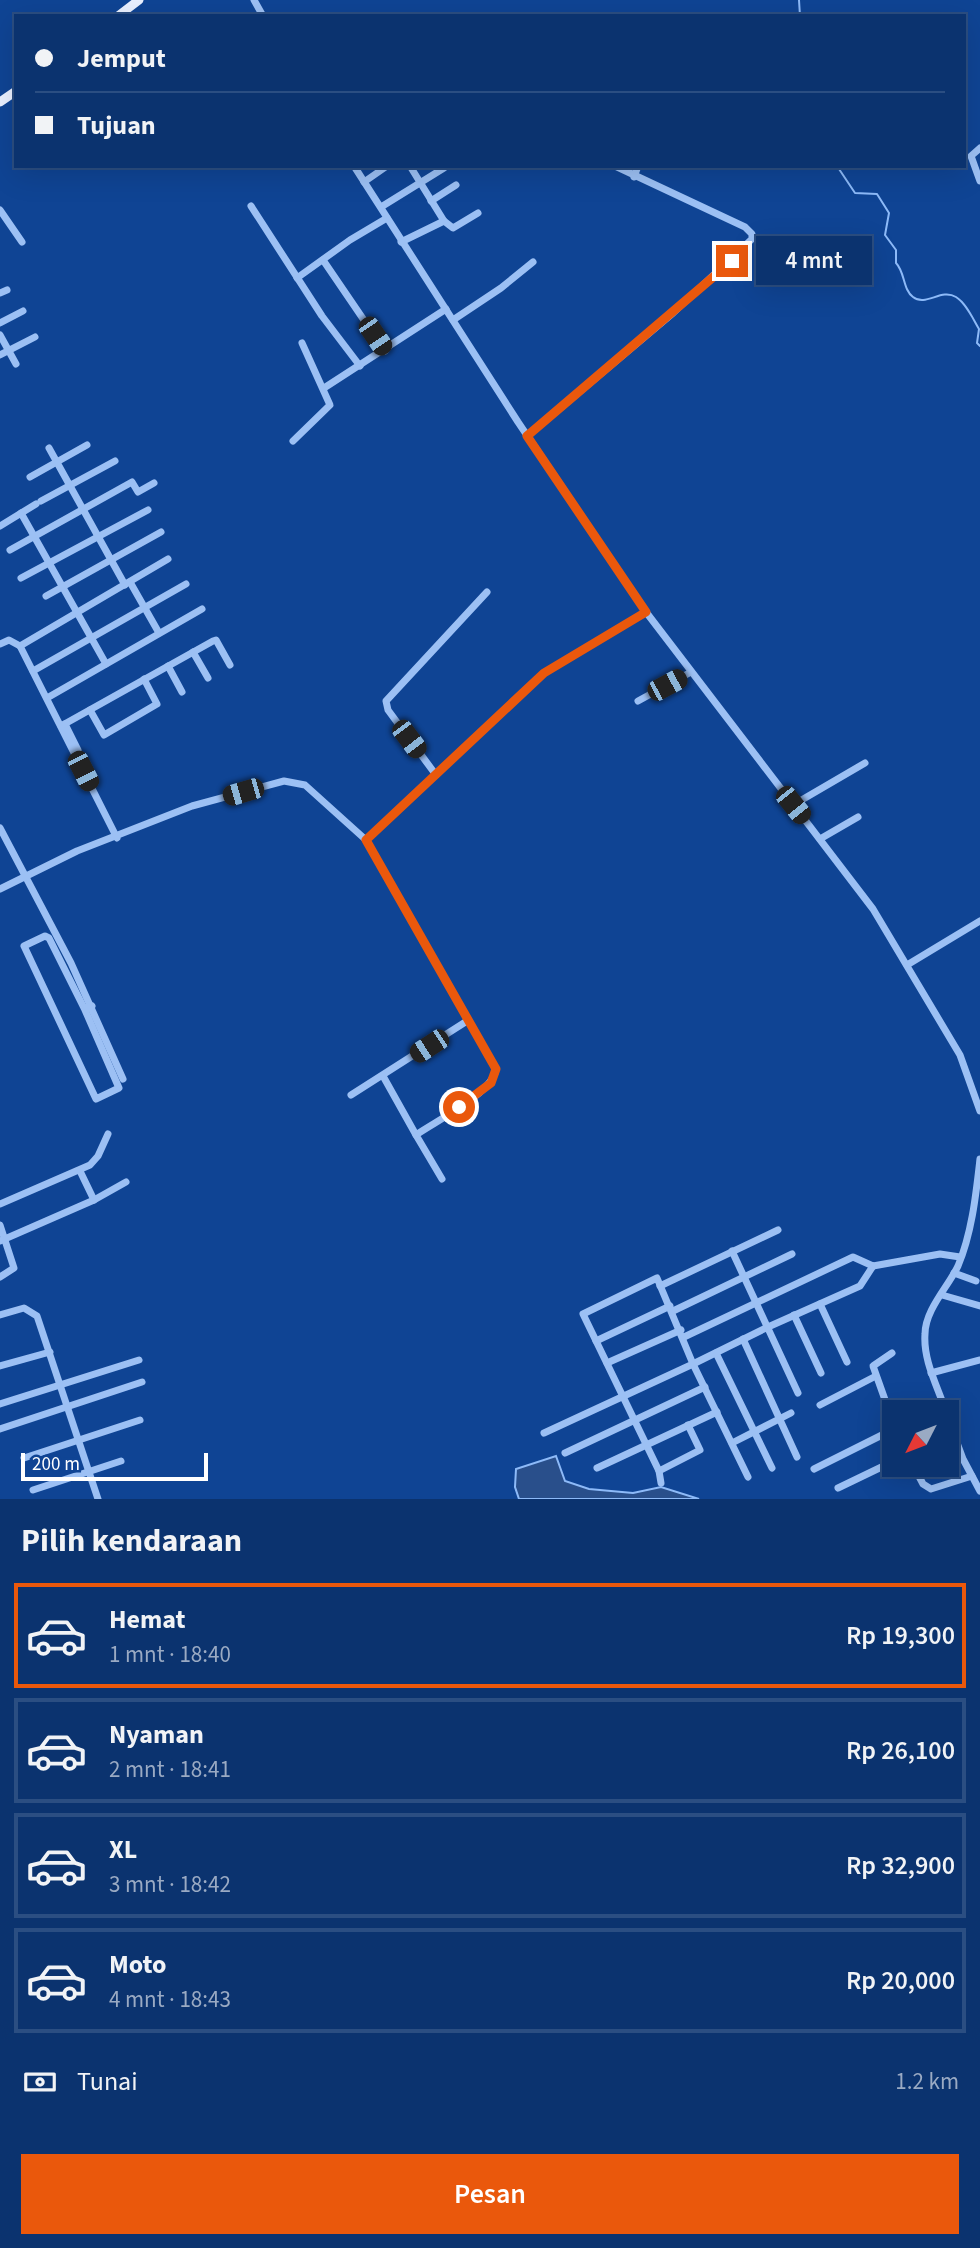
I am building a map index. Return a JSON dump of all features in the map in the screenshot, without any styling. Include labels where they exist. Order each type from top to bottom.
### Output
[{"type":"main road","points":[[121,14],[139,0]]},
{"type":"street","points":[[980,148],[971,156],[980,181]]},
{"type":"street","points":[[355,168],[527,436],[646,612],[866,898],[960,1055],[980,1111]]},
{"type":"street","points":[[363,181],[384,168]]},
{"type":"street","points":[[411,168],[444,221],[453,228],[478,213]]},
{"type":"street","points":[[381,207],[444,168]]},
{"type":"street","points":[[527,436],[673,313],[752,239],[751,232],[745,227],[618,168]]},
{"type":"street","points":[[634,177],[637,168]]},
{"type":"street","points":[[432,201],[456,185]]},
{"type":"street","points":[[251,206],[297,278],[360,366]]},
{"type":"street","points":[[0,210],[22,242]]},
{"type":"street","points":[[297,278],[349,240],[387,218]]},
{"type":"street","points":[[401,242],[444,221]]},
{"type":"street","points":[[323,260],[385,351]]},
{"type":"street","points":[[453,320],[501,289],[533,262]]},
{"type":"street","points":[[324,388],[446,309]]},
{"type":"street","points":[[0,323],[23,311]]},
{"type":"street","points":[[0,335],[16,364]]},
{"type":"street","points":[[0,355],[35,337]]},
{"type":"street","points":[[293,441],[308,424],[330,407],[324,388],[302,343]]},
{"type":"street","points":[[30,477],[87,445]]},
{"type":"street","points":[[49,448],[111,559],[159,633]]},
{"type":"street","points":[[0,526],[116,461]]},
{"type":"street","points":[[10,550],[132,482],[138,492],[155,483]]},
{"type":"street","points":[[21,578],[148,510]]},
{"type":"street","points":[[21,513],[106,664]]},
{"type":"street","points":[[46,596],[161,532]]},
{"type":"street","points":[[20,646],[168,559]]},
{"type":"street","points":[[33,671],[186,584]]},
{"type":"street","points":[[436,775],[388,710],[386,701],[487,592]]},
{"type":"street","points":[[47,698],[202,609]]},
{"type":"street","points":[[366,840],[544,673],[646,612]]},
{"type":"street","points":[[0,644],[9,640],[20,646],[78,750]]},
{"type":"street","points":[[63,725],[216,640],[230,665]]},
{"type":"street","points":[[193,652],[208,678]]},
{"type":"street","points":[[168,666],[182,692]]},
{"type":"street","points":[[638,701],[691,672]]},
{"type":"street","points":[[90,710],[104,735],[146,712],[157,704],[144,679]]},
{"type":"street","points":[[63,725],[117,838]]},
{"type":"street","points":[[793,805],[865,763]]},
{"type":"street","points":[[0,889],[77,851],[117,838],[192,806],[268,785],[297,781],[315,792],[366,840],[496,1069],[494,1078],[474,1097],[416,1135]]},
{"type":"street","points":[[820,839],[858,817]]},
{"type":"street","points":[[0,828],[124,1079]]},
{"type":"street","points":[[907,965],[980,921]]},
{"type":"street","points":[[45,936],[49,938],[89,1008],[119,1088],[96,1099],[24,946],[45,936]]},
{"type":"street","points":[[351,1095],[467,1021]]},
{"type":"street","points":[[383,1076],[442,1179]]},
{"type":"street","points":[[0,1204],[80,1171],[95,1161],[108,1134]]},
{"type":"street","points":[[941,1400],[931,1373],[924,1333],[960,1257],[979,1182],[980,1159]]},
{"type":"street","points":[[80,1171],[93,1200]]},
{"type":"street","points":[[2,1240],[93,1200],[126,1182]]},
{"type":"street","points":[[0,1225],[2,1240],[14,1268],[0,1277]]},
{"type":"street","points":[[660,1286],[778,1230]]},
{"type":"street","points":[[732,1251],[798,1393]]},
{"type":"street","points":[[596,1341],[792,1254]]},
{"type":"street","points":[[607,1363],[756,1302],[852,1257],[873,1266],[940,1254],[960,1257]]},
{"type":"street","points":[[544,1433],[768,1326],[863,1285],[873,1266]]},
{"type":"street","points":[[954,1273],[976,1281]]},
{"type":"street","points":[[661,1483],[659,1471],[583,1314],[657,1278],[693,1364],[748,1477]]},
{"type":"street","points":[[942,1294],[980,1306]]},
{"type":"street","points":[[820,1304],[847,1362]]},
{"type":"street","points":[[0,1315],[30,1310],[37,1316],[98,1499]]},
{"type":"street","points":[[794,1315],[821,1373]]},
{"type":"street","points":[[743,1339],[797,1457]]},
{"type":"street","points":[[0,1366],[50,1352]]},
{"type":"street","points":[[716,1353],[772,1468]]},
{"type":"street","points":[[883,1400],[874,1377],[874,1363],[892,1353]]},
{"type":"street","points":[[0,1404],[139,1360]]},
{"type":"street","points":[[931,1373],[980,1360]]},
{"type":"street","points":[[820,1405],[874,1377]]},
{"type":"street","points":[[0,1429],[142,1382]]},
{"type":"street","points":[[565,1453],[705,1387]]},
{"type":"street","points":[[597,1468],[717,1412]]},
{"type":"street","points":[[732,1443],[791,1413]]},
{"type":"street","points":[[24,1458],[140,1420]]},
{"type":"street","points":[[659,1471],[700,1450],[688,1425]]},
{"type":"street","points":[[814,1469],[882,1433]]},
{"type":"street","points":[[959,1445],[980,1491]]},
{"type":"street","points":[[33,1490],[121,1461]]},
{"type":"street","points":[[838,1488],[882,1467]]},
{"type":"street","points":[[919,1477],[925,1488],[931,1489],[972,1476]]},
{"type":"water","points":[[556,1456],[565,1481],[589,1489],[633,1493],[661,1487],[699,1499],[519,1499],[515,1487],[516,1469]]},
{"type":"waterway","points":[[799,0],[800,14]]},
{"type":"waterway","points":[[838,168],[855,193],[877,194],[889,213],[885,235],[896,250],[896,263],[910,294],[918,300],[945,295],[956,297],[966,307],[979,329],[977,343],[980,346]]},
{"type":"route","points":[[459,1107],[491,1083],[496,1069],[366,840],[489,726],[530,684],[572,655],[646,612],[527,436],[732,261]]}]
